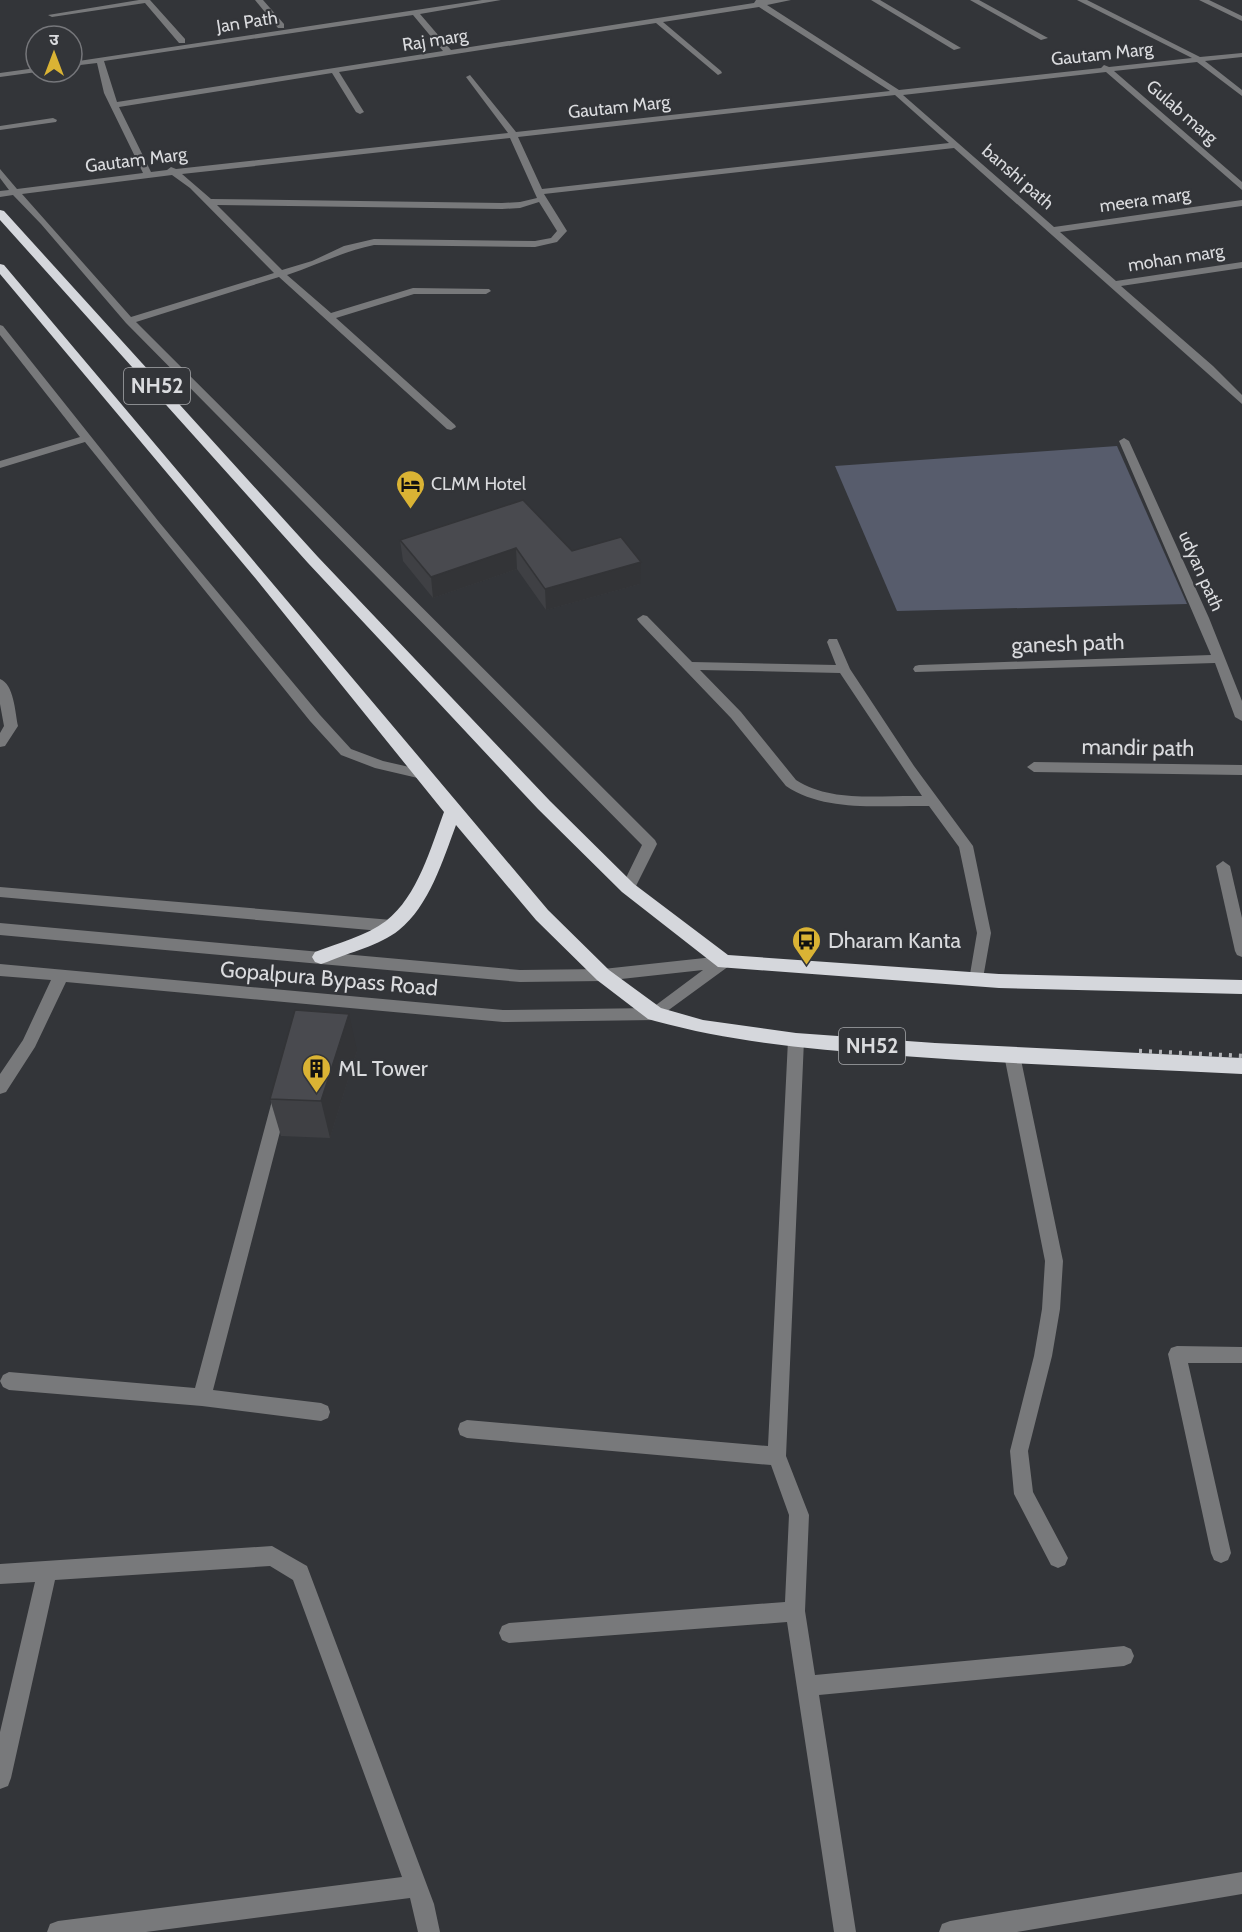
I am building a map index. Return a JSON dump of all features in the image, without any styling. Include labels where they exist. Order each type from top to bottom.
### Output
[{"type":"highway","name":"NH52","points":[[0,213],[314,560],[544,805],[628,888],[724,962]]},
{"type":"highway","name":"NH52","points":[[0,267],[261,576],[422,774],[542,915],[603,975],[655,1014],[703,1027],[796,1040],[1012,1055],[1242,1066]]},
{"type":"highway","points":[[321,957],[392,926],[408,909],[440,845],[453,811]]},
{"type":"highway","points":[[724,962],[977,980],[1242,987]]},
{"type":"street","points":[[52,15],[146,0],[182,41]]},
{"type":"street","points":[[259,0],[281,26]]},
{"type":"street","name":"Jan Path","points":[[84,55],[459,0]]},
{"type":"street","name":"Jan Path","points":[[84,62],[497,0]]},
{"type":"street","name":"Raj marg","points":[[114,105],[658,21],[757,2],[787,0]]},
{"type":"street","points":[[875,0],[957,48]]},
{"type":"street","points":[[974,0],[1044,38]]},
{"type":"street","points":[[1081,0],[1195,57],[1242,94]]},
{"type":"street","points":[[1203,0],[1242,19]]},
{"type":"street","name":"banshi path","points":[[757,2],[893,89],[1209,368],[1242,401]]},
{"type":"street","points":[[414,12],[449,53]]},
{"type":"street","points":[[658,21],[718,73]]},
{"type":"street","points":[[1195,57],[1242,48]]},
{"type":"street","points":[[1195,57],[1242,55]]},
{"type":"street","name":"Gautam Marg","points":[[0,194],[8,187],[1195,57]]},
{"type":"street","points":[[100,60],[108,93],[146,172]]},
{"type":"street","points":[[0,68],[24,64]]},
{"type":"street","name":"Gulab marg","points":[[1103,67],[1177,128],[1242,187]]},
{"type":"street","points":[[334,70],[360,112]]},
{"type":"street","points":[[0,75],[24,72]]},
{"type":"street","points":[[129,321],[315,263],[347,248],[374,242],[535,244],[554,240],[562,231],[540,195],[511,132],[470,76]]},
{"type":"street","points":[[0,128],[53,120]]},
{"type":"street","points":[[209,202],[520,205],[540,195],[956,145]]},
{"type":"street","points":[[170,169],[209,202],[282,274],[451,427]]},
{"type":"street","points":[[0,172],[8,187],[44,222],[129,321],[650,844],[628,888]]},
{"type":"street","name":"meera marg","points":[[1052,230],[1242,203]]},
{"type":"street","name":"mohan marg","points":[[1114,284],[1242,265]]},
{"type":"street","points":[[329,317],[414,291],[486,291]]},
{"type":"street","points":[[0,328],[300,700],[346,752],[380,765],[422,774]]},
{"type":"street","points":[[0,465],[87,438]]},
{"type":"street","name":"udyan path","points":[[1124,441],[1242,717]]},
{"type":"street","points":[[643,619],[736,715],[791,783],[803,791],[831,799],[934,801]]},
{"type":"street","points":[[833,642],[844,669],[909,769],[966,846],[984,933],[977,980]]},
{"type":"street","name":"ganesh path","points":[[919,669],[1219,659]]},
{"type":"street","points":[[688,666],[844,669]]},
{"type":"street","points":[[0,743],[10,726],[1,686]]},
{"type":"street","name":"mandir path","points":[[1034,767],[1242,770]]},
{"type":"street","points":[[1223,866],[1242,951]]},
{"type":"street","points":[[0,892],[392,926]]},
{"type":"street","name":"Gopalpura Bypass Road","points":[[0,928],[520,976],[603,975],[724,962]]},
{"type":"street","points":[[655,1014],[724,962]]},
{"type":"street","name":"Gopalpura Bypass Road","points":[[0,970],[305,1004],[503,1016],[655,1014]]},
{"type":"street","points":[[0,1087],[29,1043],[62,976]]},
{"type":"street","points":[[796,1040],[777,1456],[799,1515],[795,1611],[845,1932]]},
{"type":"street","points":[[1012,1055],[1054,1261],[1051,1309],[1043,1356],[1019,1451],[1024,1494],[1058,1558]]},
{"type":"street","points":[[202,1397],[286,1078]]},
{"type":"street","points":[[1221,1553],[1178,1354],[1242,1355]]},
{"type":"street","points":[[9,1381],[202,1397],[321,1412]]},
{"type":"street","points":[[467,1429],[777,1456]]},
{"type":"street","points":[[0,1574],[272,1556],[300,1573],[416,1886],[429,1932]]},
{"type":"street","points":[[0,1778],[47,1572]]},
{"type":"street","points":[[509,1633],[795,1611]]},
{"type":"street","points":[[807,1686],[1124,1656]]},
{"type":"street","points":[[950,1932],[1242,1883]]},
{"type":"street","points":[[58,1932],[416,1886]]},
{"type":"shaded area","points":[[1117,446],[1187,604],[897,611],[835,466]]},
{"type":"building","points":[[523,500],[572,551],[621,537],[641,562],[545,589],[516,548],[431,577],[400,540]]},
{"type":"building","points":[[295,1010],[349,1014],[321,1101],[270,1099]]},
{"type":"railway","points":[[1139,1051],[1242,1056]]},
{"type":"place","name":"CLMM Hotel","points":[[410,510]]},
{"type":"place","name":"Dharam Kanta","points":[[807,966]]},
{"type":"place","name":"ML Tower","points":[[317,1094]]}]
